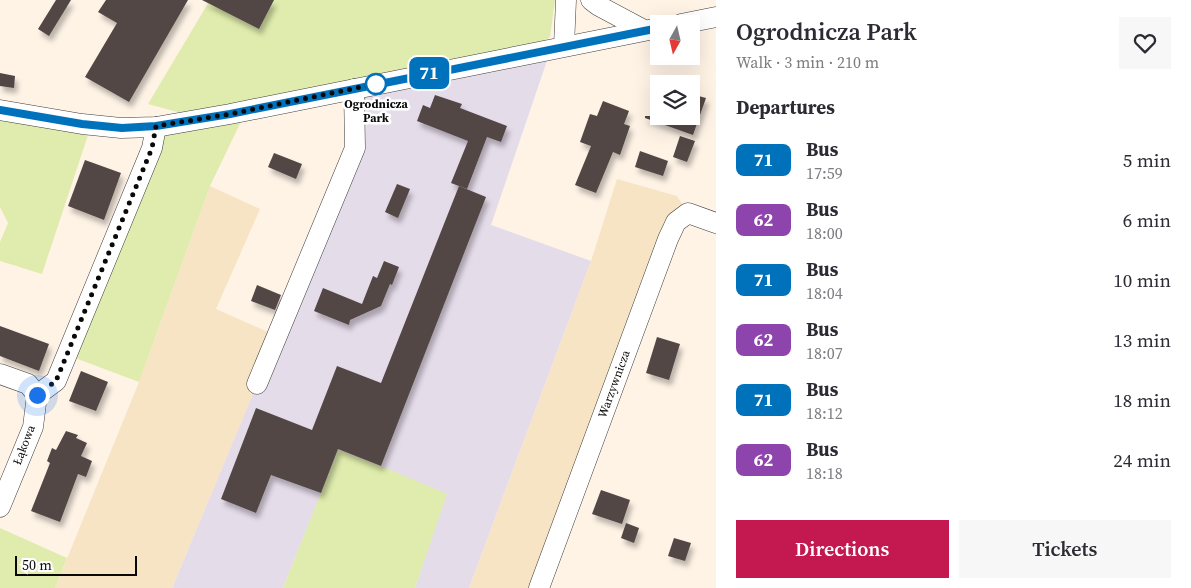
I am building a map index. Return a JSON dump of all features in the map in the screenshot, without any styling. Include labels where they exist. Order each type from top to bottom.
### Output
[{"type":"street","points":[[564,46],[566,0]]},
{"type":"street","points":[[591,0],[599,6],[650,29]]},
{"type":"street","points":[[700,20],[716,17]]},
{"type":"street","points":[[0,110],[82,124],[122,128],[156,126],[230,114],[650,29]]},
{"type":"street","points":[[257,384],[355,148],[354,89]]},
{"type":"street","points":[[0,374],[28,384],[37,395],[56,381],[152,148],[156,126]]},
{"type":"street","name":"Warzywnicza","points":[[540,588],[668,239],[676,222],[688,213],[716,223]]},
{"type":"street","name":"Łąkowa","points":[[0,507],[33,427],[37,395]]},
{"type":"shaded area","points":[[551,49],[491,225],[591,261],[469,588],[415,588],[446,494],[338,451],[283,588],[172,588],[355,148],[354,89]]},
{"type":"shaded area","points":[[617,179],[677,196],[688,213],[545,588],[469,588],[591,261]]},
{"type":"shaded area","points":[[210,186],[260,209],[216,309],[277,336],[172,588],[55,588],[139,382]]},
{"type":"green space","points":[[210,0],[555,0],[550,37],[536,47],[181,113],[148,104]]},
{"type":"green space","points":[[0,111],[91,126],[42,274],[0,261],[0,242],[8,223],[0,207]]},
{"type":"green space","points":[[246,111],[210,186],[139,382],[67,355],[156,127]]},
{"type":"green space","points":[[338,450],[447,494],[415,588],[283,588]]},
{"type":"green space","points":[[0,528],[67,558],[55,588],[0,588]]},
{"type":"building","points":[[56,0],[71,0],[49,36],[38,29]]},
{"type":"building","points":[[106,0],[188,0],[129,102],[85,77],[117,23],[98,12]]},
{"type":"building","points":[[202,0],[274,0],[259,29]]},
{"type":"building","points":[[0,73],[15,76],[14,88],[0,86]]},
{"type":"building","points":[[435,95],[462,104],[460,108],[507,126],[501,142],[487,137],[467,189],[451,183],[468,141],[417,121],[423,105],[430,108]]},
{"type":"building","points":[[700,96],[706,98],[700,115]]},
{"type":"building","points":[[603,101],[629,111],[624,124],[630,126],[620,155],[613,152],[596,193],[575,185],[591,146],[580,142],[590,114],[597,116]]},
{"type":"building","points":[[665,125],[697,125],[693,135]]},
{"type":"building","points":[[680,136],[695,141],[687,162],[673,157]]},
{"type":"building","points":[[640,151],[668,161],[663,176],[635,167]]},
{"type":"building","points":[[274,153],[302,164],[296,179],[268,167]]},
{"type":"building","points":[[85,160],[121,173],[104,220],[68,206]]},
{"type":"building","points":[[397,184],[410,189],[398,218],[385,212]]},
{"type":"building","points":[[459,186],[486,197],[381,466],[338,449],[321,493],[271,475],[256,513],[221,499],[256,408],[312,430],[337,366],[381,383]]},
{"type":"building","points":[[384,261],[399,267],[381,306],[350,320],[349,325],[314,311],[323,288],[362,304],[373,276],[377,278]]},
{"type":"building","points":[[257,285],[281,295],[275,310],[251,301]]},
{"type":"building","points":[[0,326],[49,344],[39,371],[0,356]]},
{"type":"building","points":[[657,337],[680,344],[669,380],[646,373]]},
{"type":"building","points":[[81,371],[108,382],[96,411],[69,401]]},
{"type":"building","points":[[66,431],[78,435],[76,438],[87,443],[81,456],[92,461],[86,477],[78,474],[60,522],[31,511],[50,463],[47,461],[52,448],[56,450]]},
{"type":"building","points":[[601,490],[630,500],[622,524],[592,514]]},
{"type":"building","points":[[626,523],[639,528],[634,543],[621,538]]},
{"type":"building","points":[[674,538],[691,543],[685,561],[668,556]]},
{"type":"bus line","name":"71","points":[[0,110],[82,124],[122,128],[156,126],[230,114],[650,30]]},
{"type":"place","name":"Ogrodnicza Park","points":[[376,84]]},
{"type":"route","points":[[37,395],[56,381],[152,148],[156,126],[230,114],[376,84]]}]
